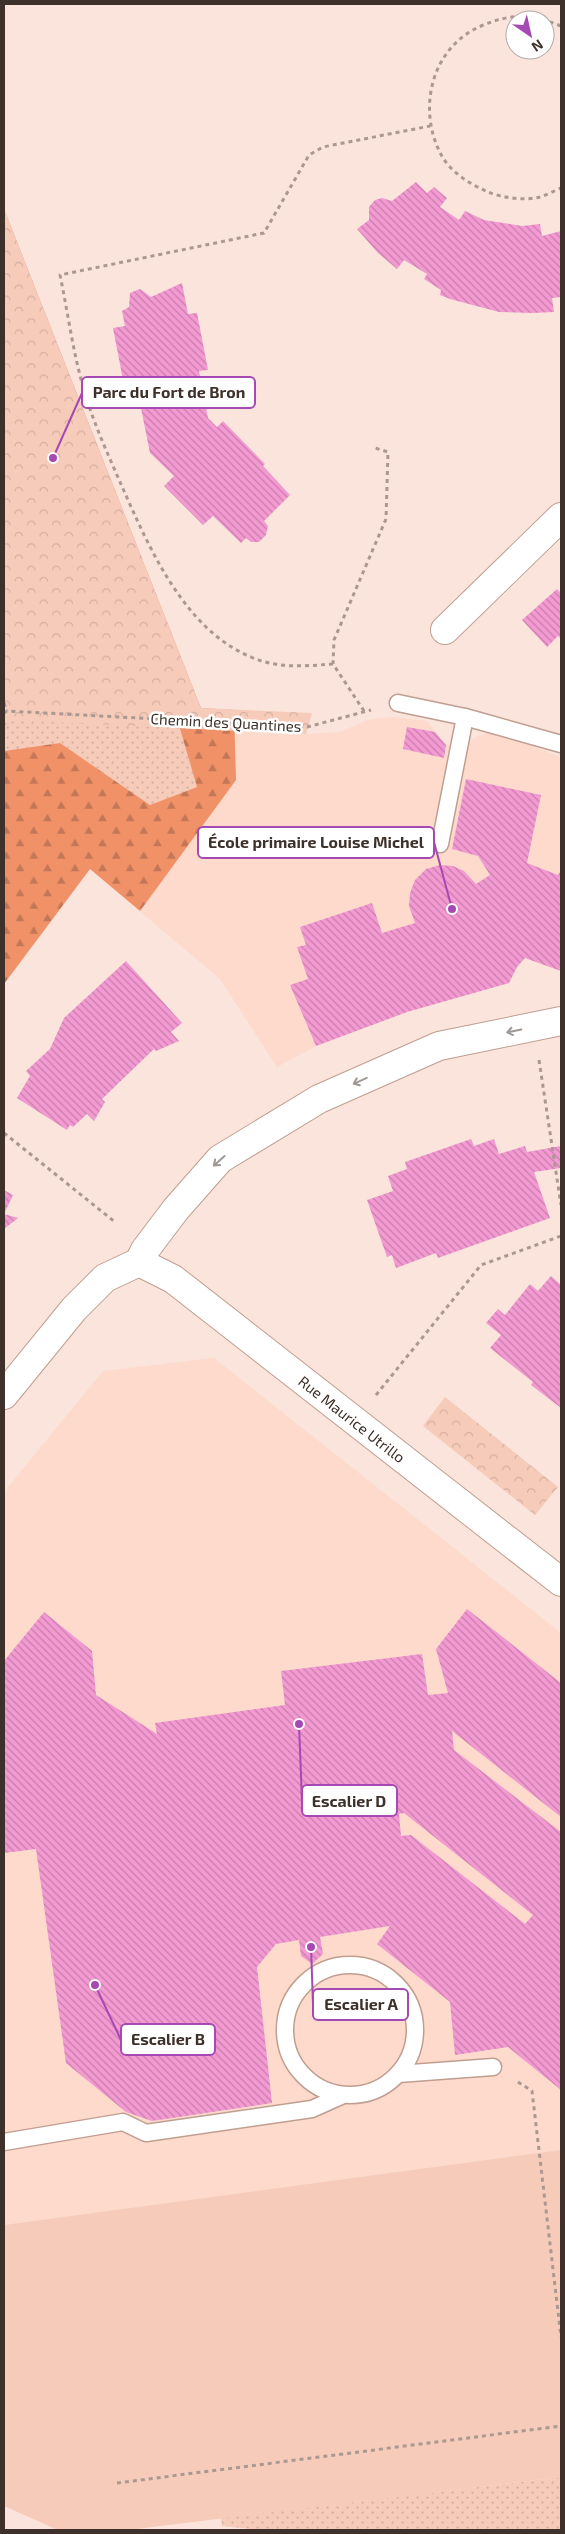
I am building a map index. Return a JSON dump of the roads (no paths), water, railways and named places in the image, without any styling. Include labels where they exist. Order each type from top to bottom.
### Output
[{"type":"street","points":[[445,630],[561,517]]},
{"type":"street","points":[[4,1396],[74,1309],[104,1278],[139,1262],[145,1250],[176,1209],[220,1159],[319,1099],[440,1046],[561,1021]]},
{"type":"street","name":"Rue Maurice Utrillo","points":[[139,1262],[173,1279],[561,1582]]},
{"type":"lane","points":[[398,703],[465,717],[561,744]]},
{"type":"lane","points":[[440,844],[465,717]]},
{"type":"lane","points":[[4,2142],[123,2122],[146,2133],[312,2109],[341,2096],[363,2095],[382,2087],[398,2074],[411,2056],[416,2034],[414,2011],[404,1991],[388,1975],[368,1966],[344,1964],[323,1970],[304,1982],[291,2001],[285,2021],[286,2042],[292,2061],[305,2077],[322,2089],[341,2096]]},
{"type":"lane","points":[[398,2074],[493,2067]]},
{"type":"place","name":"Parc du Fort de Bron","points":[[53,458]]},
{"type":"place","name":"École primaire Louise Michel","points":[[452,909]]},
{"type":"place","name":"Escalier D","points":[[299,1724]]},
{"type":"place","name":"Escalier A","points":[[311,1947]]},
{"type":"place","name":"Escalier B","points":[[95,1985]]}]
